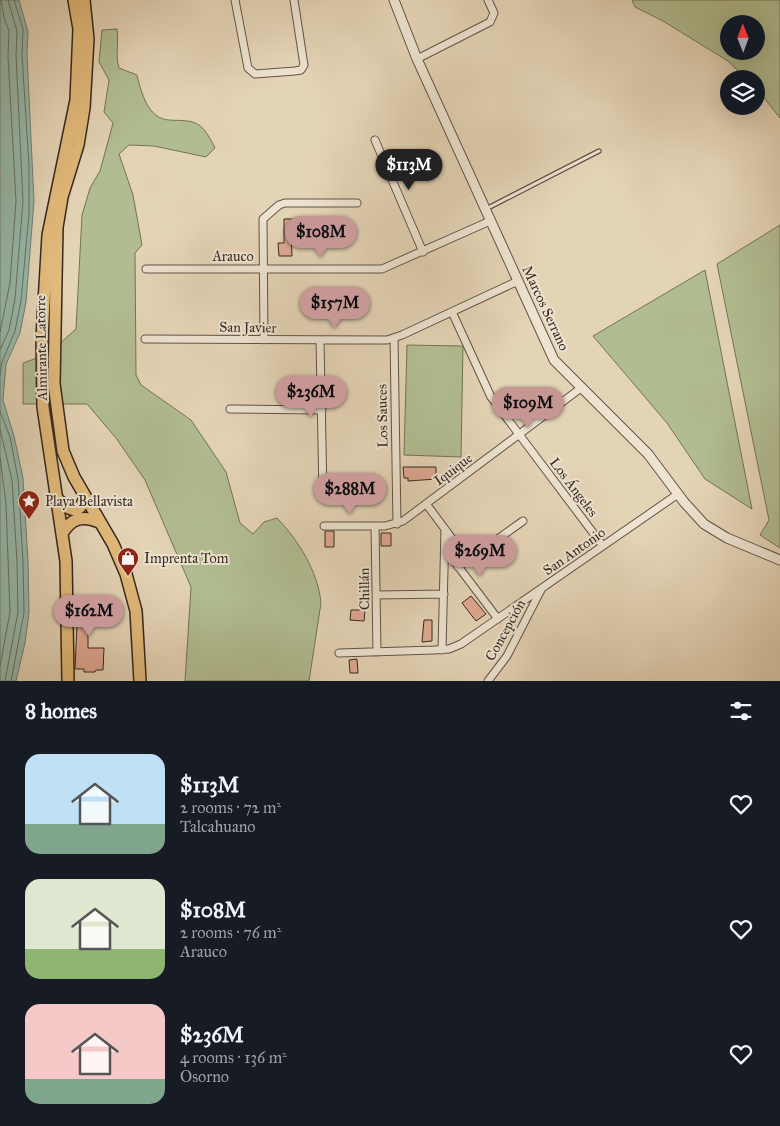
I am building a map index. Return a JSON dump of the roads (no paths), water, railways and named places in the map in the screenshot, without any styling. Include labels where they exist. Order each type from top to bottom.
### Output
[{"type":"main road","name":"Almirante Latorre","points":[[83,1],[88,40],[84,108],[78,145],[62,196],[57,227],[54,384],[63,451],[85,496],[123,564],[133,598],[136,611],[140,681]]},
{"type":"main road","name":"Almirante Latorre","points":[[68,681],[66,562],[43,407],[42,337],[48,235],[76,100],[79,29],[83,1]]},
{"type":"main road","points":[[56,497],[64,506],[73,509],[80,508],[85,496]]},
{"type":"main road","points":[[63,532],[68,524],[78,518],[92,519],[99,522]]},
{"type":"street","points":[[235,0],[248,68],[252,73],[296,71],[302,68],[304,60],[294,0]]},
{"type":"street","name":"Marcos Serrano","points":[[394,0],[417,59],[550,352],[559,365],[581,388],[648,454],[697,517],[711,529],[728,538],[780,560]]},
{"type":"street","points":[[417,59],[490,22],[494,13],[488,0]]},
{"type":"street","points":[[375,140],[423,252]]},
{"type":"street","points":[[264,340],[263,219],[279,205],[285,203],[357,203]]},
{"type":"street","name":"Arauco","points":[[146,269],[382,268],[490,222]]},
{"type":"street","name":"San Javier","points":[[145,339],[372,341],[394,338],[518,282]]},
{"type":"street","name":"Los Ángeles","points":[[452,312],[487,391],[603,546]]},
{"type":"street","name":"Los Sauces","points":[[394,338],[397,524]]},
{"type":"street","points":[[320,340],[323,496]]},
{"type":"street","name":"Iquique","points":[[324,526],[376,526],[397,524],[409,518],[581,388]]},
{"type":"street","points":[[230,409],[322,410]]},
{"type":"street","name":"San Antonio","points":[[339,653],[442,650],[461,644],[678,494]]},
{"type":"street","points":[[427,505],[468,560]]},
{"type":"street","points":[[458,567],[523,521]]},
{"type":"street","name":"Chillán","points":[[376,526],[377,652]]},
{"type":"street","points":[[442,650],[445,530]]},
{"type":"street","points":[[445,549],[498,619]]},
{"type":"street","name":"Concepción","points":[[488,681],[507,656],[541,589]]},
{"type":"street","points":[[377,595],[444,594]]},
{"type":"lane","points":[[485,209],[599,151]]},
{"type":"water","points":[[0,0],[19,0],[28,32],[27,55],[34,201],[26,302],[20,333],[6,364],[3,400],[14,436],[23,478],[28,561],[29,613],[25,643],[16,681],[0,681]]},
{"type":"place","name":"Playa Bellavista","points":[[29,520]]},
{"type":"place","name":"Imprenta Tom","points":[[128,577]]}]
